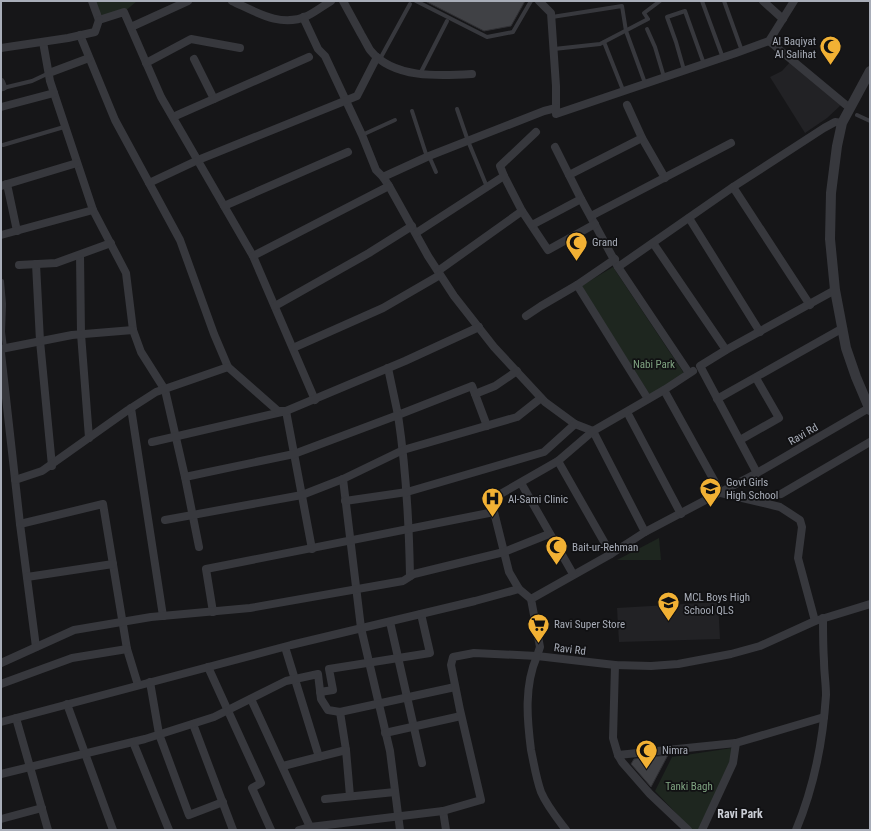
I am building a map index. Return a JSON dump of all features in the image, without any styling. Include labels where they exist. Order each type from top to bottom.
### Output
[{"type":"street","points":[[1,48],[95,32],[99,20],[92,1]]},
{"type":"street","points":[[131,27],[188,1]]},
{"type":"street","points":[[232,1],[272,18],[289,21],[303,17],[331,1]]},
{"type":"street","points":[[343,1],[370,49],[378,58],[392,66],[420,74],[472,74]]},
{"type":"street","points":[[539,1],[551,13],[556,86],[556,114],[769,41],[794,1]]},
{"type":"street","points":[[763,1],[783,18]]},
{"type":"street","points":[[99,20],[124,12],[161,97],[253,256],[315,400]]},
{"type":"street","points":[[303,17],[318,49],[325,56],[346,100],[376,170],[389,186],[439,273],[454,296],[494,346],[545,402],[575,424],[593,431],[645,532]]},
{"type":"street","points":[[80,35],[115,120],[180,240],[214,334],[228,367],[278,411],[286,411]]},
{"type":"street","points":[[146,63],[191,39],[240,48]]},
{"type":"street","points":[[769,41],[846,105]]},
{"type":"street","points":[[43,42],[48,73],[64,127],[93,210],[126,273],[133,330],[141,352],[165,390],[199,547]]},
{"type":"street","points":[[173,118],[309,57]]},
{"type":"street","points":[[48,73],[89,58]]},
{"type":"street","points":[[149,183],[198,160],[357,96],[378,58]]},
{"type":"street","points":[[194,59],[214,99]]},
{"type":"street","points":[[870,71],[842,123],[837,146],[831,193],[830,238],[835,290],[846,348],[856,377],[870,409]]},
{"type":"street","points":[[1,107],[54,93]]},
{"type":"street","points":[[627,106],[642,138],[665,178]]},
{"type":"street","points":[[383,177],[468,141],[556,108]]},
{"type":"street","points":[[526,316],[577,285],[653,243],[733,187],[824,128],[836,122],[842,123]]},
{"type":"street","points":[[536,132],[500,166],[522,211],[548,250],[593,220],[665,178],[731,144]]},
{"type":"street","points":[[569,175],[642,138]]},
{"type":"street","points":[[555,147],[581,199],[617,263],[689,373]]},
{"type":"street","points":[[224,206],[348,152]]},
{"type":"street","points":[[18,231],[4,185],[77,163]]},
{"type":"street","points":[[275,306],[414,229],[504,176]]},
{"type":"street","points":[[253,256],[389,186]]},
{"type":"street","points":[[733,187],[810,305]]},
{"type":"street","points":[[532,225],[581,199]]},
{"type":"street","points":[[1,235],[93,210]]},
{"type":"street","points":[[293,348],[383,308],[439,273],[522,211]]},
{"type":"street","points":[[689,218],[760,332]]},
{"type":"street","points":[[18,265],[56,263],[111,243]]},
{"type":"street","points":[[653,243],[726,350]]},
{"type":"street","points":[[80,254],[81,334],[89,438]]},
{"type":"street","points":[[36,264],[40,341],[52,466]]},
{"type":"street","points":[[577,285],[648,399]]},
{"type":"street","points":[[497,496],[558,461],[593,431],[664,390],[726,350],[835,290]]},
{"type":"street","points":[[152,442],[286,411],[315,400],[479,327]]},
{"type":"street","points":[[717,399],[843,328]]},
{"type":"street","points":[[36,647],[20,524],[2,350],[40,341],[81,334],[133,330]]},
{"type":"street","points":[[700,366],[757,473]]},
{"type":"street","points":[[15,480],[52,466],[131,408],[156,392],[228,367]]},
{"type":"street","points":[[388,368],[398,415],[403,450],[407,492],[410,576]]},
{"type":"street","points":[[475,394],[495,386],[517,371]]},
{"type":"street","points":[[740,440],[779,418],[756,378]]},
{"type":"street","points":[[185,477],[294,454],[472,386],[487,426]]},
{"type":"street","points":[[664,390],[720,493],[780,507],[800,520],[802,527],[798,558],[815,622]]},
{"type":"street","points":[[165,520],[302,495],[343,479],[403,450],[518,417],[541,398]]},
{"type":"street","points":[[131,408],[163,616]]},
{"type":"street","name":"Ravi Rd","points":[[870,409],[757,473],[645,532],[611,554],[531,599],[540,647],[537,656],[615,665],[651,666],[678,664],[730,654],[760,646],[823,618],[870,604]]},
{"type":"street","points":[[286,411],[312,549]]},
{"type":"street","points":[[627,412],[681,514]]},
{"type":"street","points":[[345,501],[407,492],[544,452],[575,424]]},
{"type":"street","points":[[781,494],[870,442]]},
{"type":"street","points":[[558,461],[611,554]]},
{"type":"street","points":[[343,479],[361,628],[390,751],[400,830]]},
{"type":"street","points":[[521,483],[573,574]]},
{"type":"street","points":[[20,524],[103,504],[127,649],[138,685]]},
{"type":"street","points":[[213,612],[206,569],[494,512],[509,572],[519,589],[531,599]]},
{"type":"street","points":[[1,663],[74,630],[163,616],[250,608],[403,581],[414,574],[504,552],[549,534]]},
{"type":"street","points":[[27,577],[113,564]]},
{"type":"street","points":[[1,722],[286,646],[390,622],[519,589]]},
{"type":"street","points":[[320,692],[333,690],[329,670],[430,653],[421,614]]},
{"type":"street","points":[[796,830],[816,768],[824,717],[826,693],[823,618]]},
{"type":"street","points":[[390,622],[422,763]]},
{"type":"street","points":[[286,646],[319,757]]},
{"type":"street","points":[[1,684],[72,658],[127,649]]},
{"type":"street","points":[[299,830],[310,827],[443,811],[481,800],[461,716],[451,665],[453,657],[474,653],[537,656],[532,668],[528,691],[528,723],[535,774],[552,812],[566,830]]},
{"type":"street","points":[[615,665],[614,738],[618,755],[622,762],[650,794],[688,830]]},
{"type":"street","points":[[208,667],[261,783],[252,788],[271,830]]},
{"type":"street","points":[[1,774],[134,742],[193,724],[214,717],[286,681],[318,674],[321,699],[328,710],[340,712],[455,687]]},
{"type":"street","points":[[150,682],[159,734],[189,815],[223,802]]},
{"type":"street","points":[[251,699],[310,827]]},
{"type":"street","points":[[67,704],[113,830]]},
{"type":"street","points":[[340,712],[346,750],[350,796]]},
{"type":"street","points":[[385,734],[461,716]]},
{"type":"street","points":[[618,755],[736,743],[824,717]]},
{"type":"street","points":[[16,718],[48,830]]},
{"type":"street","points":[[193,724],[233,830]]},
{"type":"street","points":[[134,742],[169,830]]},
{"type":"street","points":[[702,830],[733,762],[736,743]]},
{"type":"street","points":[[283,766],[346,750]]},
{"type":"street","points":[[325,799],[395,792]]},
{"type":"street","points":[[1,819],[42,808]]},
{"type":"street","points":[[443,811],[446,830]]},
{"type":"lane","points":[[416,1],[486,37],[513,32],[531,1]]},
{"type":"lane","points":[[553,49],[600,44],[648,19],[644,13],[660,1]]},
{"type":"lane","points":[[702,1],[723,58]]},
{"type":"lane","points":[[724,1],[742,51]]},
{"type":"lane","points":[[378,58],[410,4]]},
{"type":"lane","points":[[551,17],[622,6],[626,30],[646,83]]},
{"type":"lane","points":[[684,70],[667,17],[685,11],[704,64]]},
{"type":"lane","points":[[420,74],[447,21]]},
{"type":"lane","points":[[647,30],[664,77]]},
{"type":"lane","points":[[604,42],[623,90]]},
{"type":"lane","points":[[2,86],[32,81],[48,73]]},
{"type":"lane","points":[[457,109],[468,141],[487,187]]},
{"type":"lane","points":[[412,111],[428,157],[436,172]]},
{"type":"lane","points":[[857,115],[870,121]]},
{"type":"lane","points":[[362,135],[395,120]]},
{"type":"lane","points":[[3,145],[64,127]]},
{"type":"lane","points":[[2,281],[4,304],[2,350]]},
{"type":"shaded area","points":[[792,60],[842,104],[827,118],[805,133],[770,77],[782,71]]},
{"type":"shaded area","name":"MCL Boys High School QLS","points":[[718,602],[720,639],[619,642],[617,608]]},
{"type":"green space","points":[[92,1],[137,1],[124,12],[99,20]]},
{"type":"green space","name":"Nabi Park","points":[[613,267],[685,375],[650,395],[581,286]]},
{"type":"green space","points":[[659,538],[661,560],[617,560]]},
{"type":"green space","name":"Tanki Bagh","points":[[732,748],[730,763],[699,830],[692,830],[655,791],[672,757]]},
{"type":"building","points":[[425,1],[525,1],[511,26],[484,31]]},
{"type":"building","name":"Nimra","points":[[668,755],[651,787],[631,764],[634,759]]},
{"type":"place","name":"Al Baqiyat Al Salihat","points":[[831,66]]},
{"type":"place","name":"Grand","points":[[576,262]]},
{"type":"place","name":"Govt Girls High School","points":[[710,508]]},
{"type":"place","name":"Al-Sami Clinic","points":[[493,518]]},
{"type":"place","name":"Bait-ur-Rehman","points":[[557,566]]},
{"type":"place","name":"MCL Boys High School QLS","points":[[669,622]]},
{"type":"place","name":"Ravi Super Store","points":[[538,644]]},
{"type":"place","name":"Nimra","points":[[647,770]]},
{"type":"district","name":"Ravi Park","points":[[740,814]]}]
